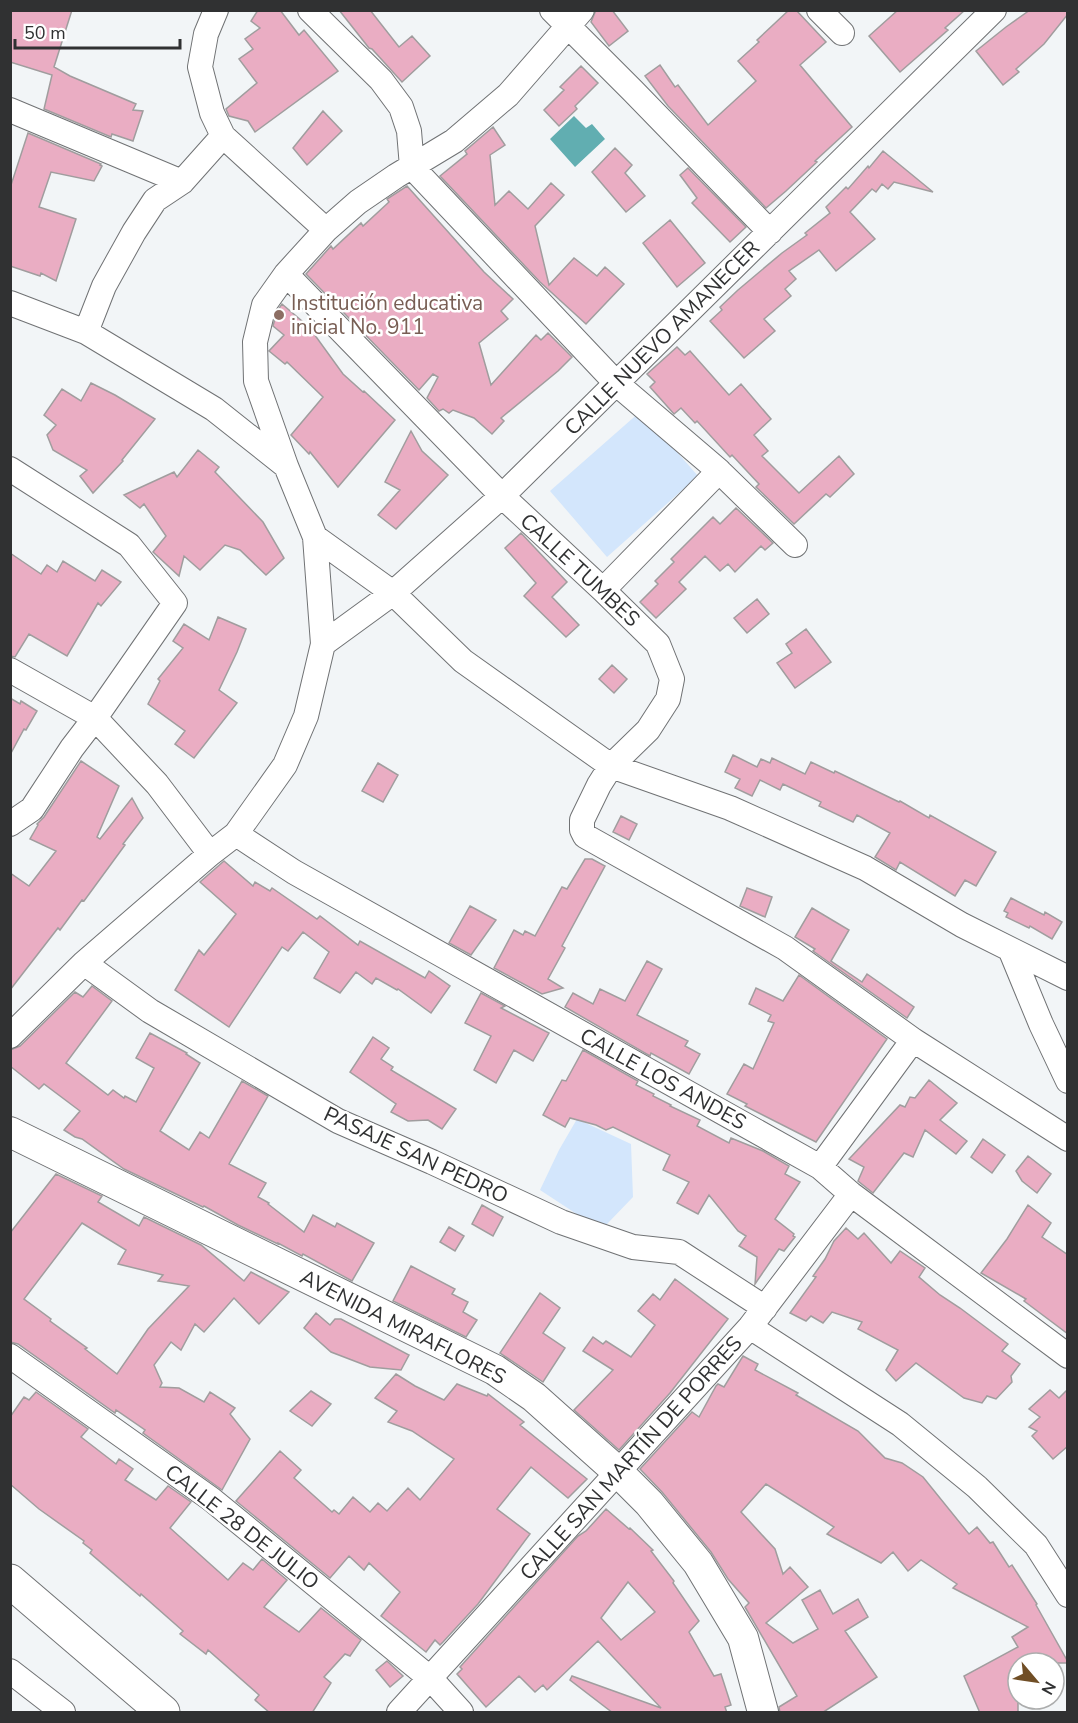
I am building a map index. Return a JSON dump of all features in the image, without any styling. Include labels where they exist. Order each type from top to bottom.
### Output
[{"type":"highway","points":[[10,1581],[163,1713]]},
{"type":"street","points":[[216,10],[206,34],[200,67],[212,113],[222,136],[326,230]]},
{"type":"street","points":[[310,10],[381,80],[401,106],[409,131],[412,167],[617,384],[719,471],[795,545]]},
{"type":"street","points":[[819,10],[842,33]]},
{"type":"street","name":"CALLE NUEVO AMANECER","points":[[323,644],[393,593],[502,496],[994,10]]},
{"type":"street","points":[[10,1036],[84,963],[236,834],[285,765],[306,716],[323,644],[315,537],[286,466],[256,381],[255,342],[264,305],[286,274],[326,230],[358,202],[454,141],[508,95],[567,16],[633,91],[770,232]]},
{"type":"street","points":[[10,110],[182,182]]},
{"type":"street","points":[[86,332],[105,286],[134,232],[155,200],[182,182],[222,136]]},
{"type":"street","name":"CALLE TUMBES","points":[[286,274],[502,496],[658,644],[672,679],[668,699],[648,730],[610,766]]},
{"type":"street","points":[[10,303],[86,332],[214,409],[286,466]]},
{"type":"street","points":[[10,469],[129,545],[175,603],[72,748],[32,809],[10,824]]},
{"type":"street","points":[[603,590],[719,471]]},
{"type":"street","points":[[315,537],[393,593],[463,661],[610,766],[730,808],[865,868],[963,925],[1068,978]]},
{"type":"street","points":[[10,670],[95,718],[157,784],[210,854]]},
{"type":"street","points":[[610,766],[582,820],[582,830],[585,836],[785,948],[913,1040],[1068,1139]]},
{"type":"street","name":"CALLE LOS ANDES","points":[[236,834],[294,872],[820,1167],[851,1194],[1068,1356]]},
{"type":"street","points":[[1010,949],[1068,1081]]},
{"type":"street","name":"PASAJE SAN PEDRO","points":[[84,963],[150,1011],[338,1121],[561,1222],[633,1247],[678,1252],[758,1317],[900,1424],[977,1487],[1036,1545],[1068,1595]]},
{"type":"street","points":[[820,1167],[913,1040]]},
{"type":"street","name":"AVENIDA MIRAFLORES","points":[[10,1132],[495,1370],[534,1397],[649,1503],[698,1563],[743,1638],[763,1713]]},
{"type":"street","name":"CALLE SAN MARTÍN DE PORRES","points":[[399,1713],[758,1317],[851,1194]]},
{"type":"street","name":"CALLE 28 DE JULIO","points":[[10,1356],[211,1499],[431,1679],[461,1713]]},
{"type":"street","points":[[10,1671],[61,1712]]},
{"type":"shaded area","points":[[641,411],[698,476],[607,557],[550,491]]},
{"type":"shaded area","points":[[577,1119],[631,1144],[633,1197],[607,1224],[595,1226],[540,1190]]},
{"type":"water","points":[[574,116],[586,128],[592,124],[605,139],[575,167],[550,139]]},
{"type":"building","points":[[10,10],[72,10],[54,67],[136,104],[133,110],[143,111],[133,141],[112,134],[111,137],[44,109],[52,75],[10,62]]},
{"type":"building","points":[[258,10],[280,10],[299,35],[304,30],[338,71],[255,132],[248,121],[229,116],[226,109],[257,83],[239,59],[253,49],[245,39],[260,28],[251,21]]},
{"type":"building","points":[[339,10],[370,10],[399,47],[412,36],[430,56],[402,82],[369,48]]},
{"type":"building","points":[[596,10],[612,10],[628,31],[609,46],[591,22]]},
{"type":"building","points":[[789,10],[796,10],[826,42],[800,65],[852,127],[766,208],[668,106],[645,76],[660,65],[675,87],[678,85],[708,125],[756,81],[738,61]]},
{"type":"building","points":[[898,10],[965,10],[945,28],[948,30],[900,72],[869,36]]},
{"type":"building","points":[[1030,10],[1068,10],[1068,14],[1044,44],[1016,69],[1019,72],[1003,85],[976,51]]},
{"type":"building","points":[[581,66],[598,83],[575,106],[577,109],[559,126],[544,110],[564,90],[560,87]]},
{"type":"building","points":[[323,111],[342,131],[307,165],[293,148]]},
{"type":"building","points":[[493,127],[505,145],[490,155],[495,205],[509,191],[528,209],[551,183],[564,195],[535,226],[549,285],[574,258],[597,276],[605,267],[624,284],[586,324],[540,282],[440,176],[467,154],[465,151]]},
{"type":"building","points":[[28,133],[102,166],[94,181],[51,172],[39,207],[76,219],[56,281],[41,273],[40,276],[10,266],[10,188]]},
{"type":"building","points":[[615,148],[632,165],[625,173],[645,196],[626,212],[592,172]]},
{"type":"building","points":[[883,151],[933,192],[894,182],[888,189],[882,184],[876,192],[872,189],[850,212],[875,239],[836,271],[819,250],[789,271],[796,279],[785,289],[791,296],[764,319],[775,331],[744,358],[710,321],[722,310],[720,307],[738,290],[807,235],[805,233],[830,213],[826,207],[846,187],[848,189]]},
{"type":"building","points":[[688,168],[746,227],[730,242],[692,203],[697,198],[680,175]]},
{"type":"building","points":[[407,186],[484,272],[513,299],[501,311],[508,319],[479,343],[491,385],[536,335],[541,340],[548,333],[572,357],[501,418],[504,421],[492,434],[474,418],[453,410],[449,413],[443,409],[439,411],[427,398],[438,377],[433,374],[419,390],[306,274],[331,246],[333,249],[361,223],[363,226],[389,202],[387,199]]},
{"type":"building","points":[[670,220],[705,263],[677,287],[643,243]]},
{"type":"building","points":[[282,304],[309,327],[343,374],[395,420],[338,487],[310,452],[309,454],[291,435],[323,397],[287,362],[285,364],[269,351],[284,335],[273,326],[277,311]]},
{"type":"building","points":[[677,347],[685,355],[690,351],[729,395],[741,384],[771,419],[754,435],[768,451],[762,456],[799,493],[839,456],[854,474],[830,497],[826,494],[794,524],[756,487],[759,484],[697,421],[695,423],[681,408],[674,414],[650,387],[655,382],[647,374]]},
{"type":"building","points":[[91,383],[155,419],[123,461],[93,493],[80,476],[87,470],[53,450],[47,435],[56,425],[44,415],[62,389],[81,401]]},
{"type":"building","points":[[411,431],[422,451],[448,475],[396,529],[378,515],[400,490],[385,482]]},
{"type":"building","points":[[198,450],[219,467],[215,472],[263,522],[284,558],[266,575],[240,550],[225,545],[200,570],[184,556],[179,576],[153,552],[166,536],[144,504],[140,508],[124,495],[174,472],[177,477]]},
{"type":"building","points":[[736,508],[773,543],[765,550],[761,546],[735,572],[728,564],[720,571],[705,556],[679,582],[686,589],[656,618],[640,602],[658,584],[655,581],[674,562],[671,559],[713,517],[720,524]]},
{"type":"building","points":[[521,533],[567,582],[552,597],[579,625],[566,637],[524,596],[536,583],[505,548]]},
{"type":"building","points":[[10,553],[41,574],[47,565],[57,572],[63,561],[95,581],[102,570],[121,582],[101,606],[98,603],[67,656],[29,634],[15,657],[10,656]]},
{"type":"building","points":[[757,599],[769,614],[747,633],[734,618]]},
{"type":"building","points":[[218,617],[246,629],[219,690],[237,703],[194,758],[175,744],[185,731],[148,704],[160,681],[158,679],[183,648],[173,641],[184,624],[209,640]]},
{"type":"building","points":[[806,629],[831,662],[795,688],[777,663],[792,653],[786,644]]},
{"type":"building","points":[[612,665],[627,679],[614,693],[599,679]]},
{"type":"building","points":[[10,698],[20,704],[21,701],[37,711],[10,755]]},
{"type":"building","points":[[733,755],[757,767],[761,759],[770,763],[772,758],[805,774],[811,762],[900,801],[929,818],[930,815],[996,852],[976,886],[965,880],[955,896],[900,862],[896,870],[875,857],[890,833],[857,815],[853,822],[819,806],[821,802],[783,784],[780,790],[760,780],[752,796],[735,788],[740,779],[725,772]]},
{"type":"building","points":[[81,761],[119,786],[97,837],[100,839],[132,798],[143,818],[84,901],[82,900],[60,930],[58,928],[10,990],[10,873],[29,886],[56,851],[30,839],[37,824]]},
{"type":"building","points":[[378,763],[398,775],[383,802],[362,791]]},
{"type":"building","points":[[621,816],[637,824],[629,840],[613,832]]},
{"type":"building","points":[[585,859],[592,859],[605,866],[562,946],[565,948],[548,979],[563,988],[542,994],[494,968],[514,930],[523,935],[525,931],[535,936],[562,887],[567,889]]},
{"type":"building","points":[[224,861],[253,886],[255,882],[270,891],[272,888],[317,919],[320,916],[358,945],[360,941],[425,978],[429,971],[450,986],[431,1013],[398,989],[376,978],[372,984],[356,972],[340,993],[314,978],[329,952],[303,932],[288,951],[282,947],[229,1027],[175,990],[199,950],[204,955],[236,914],[200,882]]},
{"type":"building","points":[[747,888],[772,897],[765,917],[740,906]]},
{"type":"building","points":[[1011,898],[1044,915],[1045,912],[1062,922],[1052,939],[1030,926],[1029,928],[1006,917],[1008,913],[1004,911]]},
{"type":"building","points":[[470,906],[496,920],[471,955],[449,943]]},
{"type":"building","points":[[812,908],[849,930],[831,961],[862,982],[867,974],[914,1007],[907,1018],[813,951],[815,949],[795,937]]},
{"type":"building","points":[[647,961],[662,969],[637,1015],[688,1041],[685,1046],[700,1054],[689,1074],[651,1053],[650,1056],[565,1007],[573,993],[593,1004],[600,989],[625,1001]]},
{"type":"building","points":[[799,975],[887,1039],[816,1142],[745,1106],[747,1104],[727,1094],[744,1064],[753,1069],[774,1023],[768,1021],[771,1015],[749,1004],[756,988],[783,1001]]},
{"type":"building","points":[[92,986],[112,1001],[66,1063],[108,1095],[113,1090],[124,1098],[125,1096],[136,1102],[154,1068],[136,1058],[150,1033],[187,1053],[200,1063],[160,1131],[189,1150],[200,1132],[209,1138],[242,1081],[268,1096],[229,1164],[266,1183],[258,1197],[269,1203],[304,1232],[313,1215],[335,1227],[337,1223],[374,1243],[352,1281],[303,1254],[302,1256],[204,1206],[124,1169],[82,1139],[64,1130],[80,1111],[44,1084],[39,1089],[10,1066],[10,1050],[20,1046],[75,992],[83,997]]},
{"type":"building","points":[[481,993],[505,1006],[501,1008],[549,1033],[533,1061],[514,1050],[496,1083],[474,1070],[491,1036],[465,1023]]},
{"type":"building","points":[[373,1037],[389,1048],[381,1059],[393,1067],[391,1070],[456,1109],[442,1129],[428,1120],[408,1121],[391,1112],[396,1104],[350,1072]]},
{"type":"building","points":[[583,1050],[638,1081],[636,1085],[654,1094],[653,1096],[700,1120],[697,1126],[729,1143],[731,1138],[763,1151],[789,1166],[785,1174],[800,1182],[775,1219],[795,1237],[784,1251],[779,1249],[755,1284],[757,1257],[739,1246],[746,1236],[738,1231],[709,1195],[698,1214],[677,1203],[689,1182],[663,1170],[670,1155],[613,1127],[606,1130],[570,1118],[565,1127],[543,1115],[562,1080],[566,1081]]},
{"type":"building","points":[[929,1080],[957,1103],[940,1120],[967,1141],[956,1154],[925,1130],[913,1157],[904,1153],[873,1193],[858,1181],[864,1167],[849,1159],[900,1105],[905,1107],[910,1097],[915,1098]]},
{"type":"building","points":[[983,1139],[1005,1155],[992,1173],[971,1157]]},
{"type":"building","points":[[1028,1156],[1051,1174],[1037,1193],[1022,1181],[1016,1171]]},
{"type":"building","points":[[56,1174],[102,1196],[98,1202],[139,1226],[144,1217],[201,1245],[244,1281],[251,1272],[289,1292],[259,1324],[234,1298],[204,1332],[195,1324],[181,1350],[171,1342],[154,1365],[162,1383],[160,1387],[179,1388],[204,1402],[210,1392],[235,1408],[230,1414],[250,1439],[222,1490],[143,1433],[145,1430],[116,1410],[115,1413],[18,1344],[10,1342],[10,1233]],"holes":[[[82,1223],[126,1250],[118,1264],[163,1275],[158,1281],[189,1286],[148,1329],[117,1374],[24,1299]]]},
{"type":"building","points":[[482,1205],[503,1217],[493,1236],[472,1224]]},
{"type":"building","points":[[1028,1205],[1051,1223],[1042,1237],[1068,1255],[1068,1334],[1024,1301],[1026,1299],[981,1273],[1007,1239]]},
{"type":"building","points":[[449,1227],[464,1236],[455,1251],[440,1242]]},
{"type":"building","points":[[846,1228],[858,1239],[864,1233],[891,1263],[900,1251],[925,1268],[919,1277],[1008,1344],[1002,1351],[1020,1364],[1011,1376],[1012,1382],[996,1399],[987,1396],[982,1403],[964,1398],[916,1363],[896,1381],[886,1370],[898,1350],[858,1329],[862,1322],[832,1312],[823,1323],[811,1316],[806,1321],[790,1313],[816,1277],[813,1276],[834,1241]]},
{"type":"building","points":[[411,1266],[455,1289],[452,1294],[468,1302],[463,1312],[477,1320],[466,1337],[393,1301]]},
{"type":"building","points":[[675,1279],[728,1319],[670,1393],[619,1450],[574,1410],[613,1370],[583,1351],[593,1337],[603,1344],[606,1341],[631,1357],[655,1325],[638,1311],[653,1294],[660,1300]]},
{"type":"building","points":[[540,1293],[560,1308],[543,1333],[565,1348],[543,1382],[500,1353]]},
{"type":"building","points":[[316,1313],[330,1325],[335,1319],[341,1319],[409,1355],[401,1370],[370,1367],[331,1352],[304,1328]]},
{"type":"building","points":[[743,1356],[758,1364],[755,1370],[798,1393],[796,1395],[858,1431],[885,1458],[902,1463],[923,1477],[969,1534],[977,1527],[990,1543],[993,1542],[1009,1567],[1012,1565],[1037,1604],[1062,1651],[1011,1651],[1018,1647],[1012,1637],[1028,1627],[953,1588],[957,1584],[921,1560],[908,1571],[893,1552],[881,1563],[827,1534],[834,1527],[766,1484],[741,1512],[775,1549],[783,1574],[790,1567],[808,1587],[766,1623],[793,1643],[818,1629],[802,1600],[820,1590],[833,1614],[858,1599],[868,1617],[845,1631],[877,1677],[822,1713],[780,1713],[779,1707],[797,1696],[745,1607],[749,1603],[728,1579],[711,1552],[640,1469],[692,1412],[699,1417],[718,1384],[724,1387]]},
{"type":"building","points":[[396,1374],[444,1400],[457,1384],[487,1396],[488,1394],[524,1422],[520,1425],[587,1479],[568,1498],[531,1467],[497,1509],[530,1534],[478,1604],[440,1645],[435,1640],[426,1652],[381,1616],[400,1592],[369,1563],[364,1570],[349,1556],[330,1578],[236,1501],[280,1451],[301,1470],[294,1478],[332,1512],[334,1510],[339,1514],[353,1497],[370,1512],[378,1503],[387,1511],[408,1488],[420,1500],[454,1459],[412,1431],[388,1422],[397,1411],[375,1398]]},
{"type":"building","points":[[1068,1389],[1068,1446],[1053,1459],[1032,1436],[1037,1431],[1029,1427],[1040,1417],[1029,1409],[1050,1390],[1059,1398]]},
{"type":"building","points":[[311,1391],[331,1404],[312,1426],[290,1411]]},
{"type":"building","points":[[36,1392],[88,1429],[81,1437],[116,1464],[119,1459],[133,1469],[125,1480],[156,1500],[168,1486],[191,1502],[170,1528],[228,1580],[243,1563],[253,1570],[262,1559],[287,1580],[264,1607],[299,1632],[321,1608],[361,1640],[350,1656],[345,1654],[324,1677],[331,1683],[312,1713],[270,1713],[255,1700],[259,1695],[208,1650],[206,1654],[180,1634],[183,1631],[90,1553],[92,1550],[83,1543],[84,1541],[39,1509],[10,1484],[10,1417],[24,1397],[29,1400]]},
{"type":"building","points":[[606,1509],[653,1550],[651,1551],[674,1581],[673,1583],[699,1621],[689,1632],[714,1676],[721,1674],[731,1705],[725,1707],[727,1713],[613,1713],[570,1680],[572,1676],[661,1708],[598,1641],[547,1690],[543,1685],[535,1692],[519,1676],[486,1707],[457,1674],[462,1669],[460,1667],[578,1536],[586,1531]],"holes":[[[628,1582],[655,1612],[621,1640],[601,1618]]]},
{"type":"building","points":[[1006,1653],[1006,1711],[1018,1711],[1018,1713],[980,1713],[964,1676]]},
{"type":"building","points":[[387,1661],[403,1676],[390,1687],[376,1670]]},
{"type":"place","name":"Institución educativa inicial No. 911","points":[[279,315]]}]
